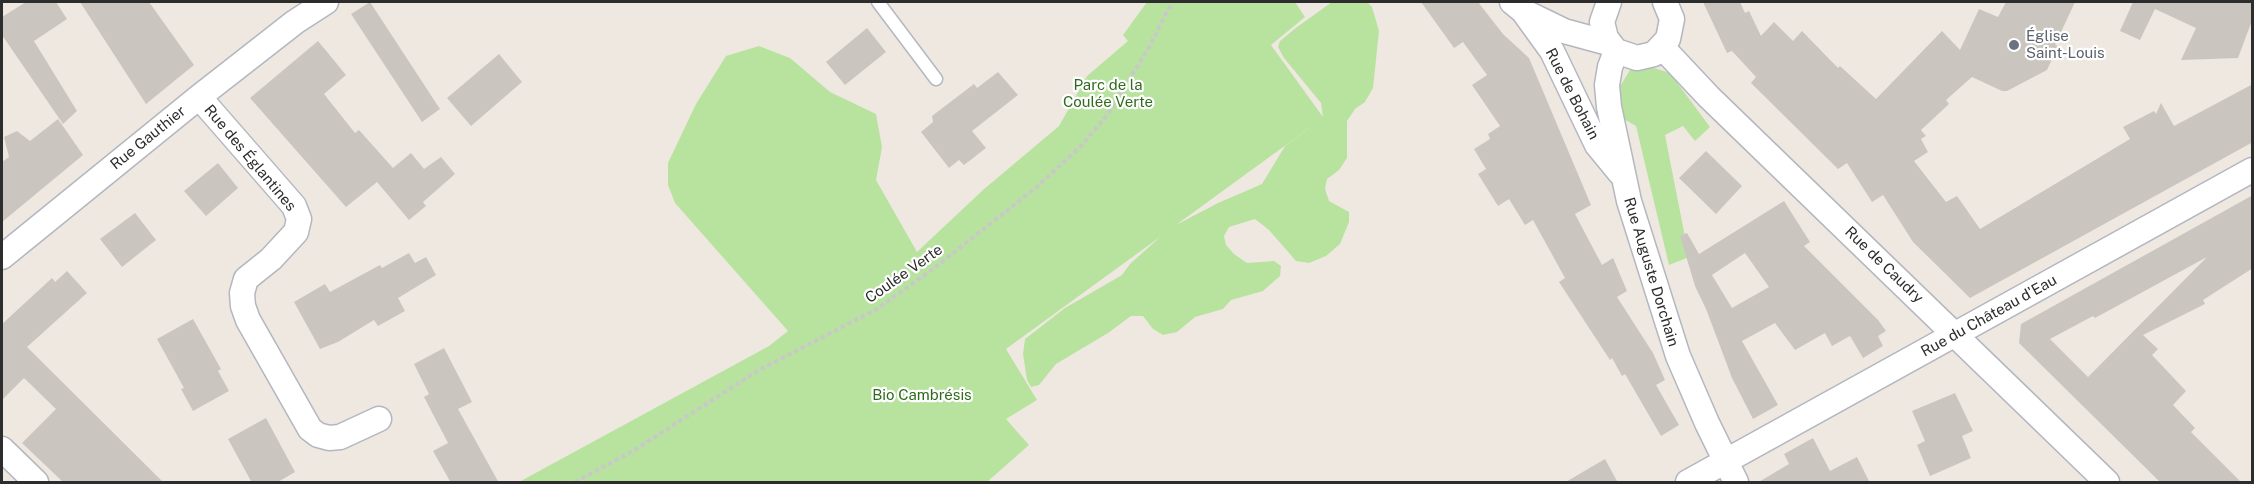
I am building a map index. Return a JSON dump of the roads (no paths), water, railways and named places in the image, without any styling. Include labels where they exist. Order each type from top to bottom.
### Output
[{"type":"street","name":"Rue Gauthier","points":[[2,254],[198,97],[295,22],[326,2]]},
{"type":"street","points":[[1662,47],[1668,39],[1672,24],[1666,2]]},
{"type":"street","points":[[1608,3],[1602,22],[1604,33],[1612,47]]},
{"type":"street","name":"Rue de Bohain","points":[[1517,6],[1564,31],[1637,58],[1654,54],[1662,47]]},
{"type":"street","name":"Rue de Bohain","points":[[1517,6],[1552,51],[1597,145],[1623,177]]},
{"type":"street","name":"Rue Auguste Dorchain","points":[[1612,47],[1607,85],[1609,107],[1635,222],[1678,356],[1731,472]]},
{"type":"street","name":"Rue de Caudry","points":[[1662,47],[1709,97],[2107,483]]},
{"type":"street","name":"Rue des Églantines","points":[[198,97],[294,206],[299,219],[297,232],[271,259],[246,279],[242,293],[243,306],[248,320],[310,429],[318,435],[329,438],[340,437],[379,419]]},
{"type":"street","name":"Rue du Château d'Eau","points":[[1688,483],[1731,472],[1956,335],[2253,170]]},
{"type":"street","points":[[2,449],[36,483]]},
{"type":"lane","points":[[878,2],[936,79]]},
{"type":"place","name":"Église Saint-Louis","points":[[2014,45]]},
{"type":"park label","name":"Parc de la Coulée Verte","points":[[1108,94]]},
{"type":"park label","name":"Bio Cambrésis","points":[[922,395]]}]
